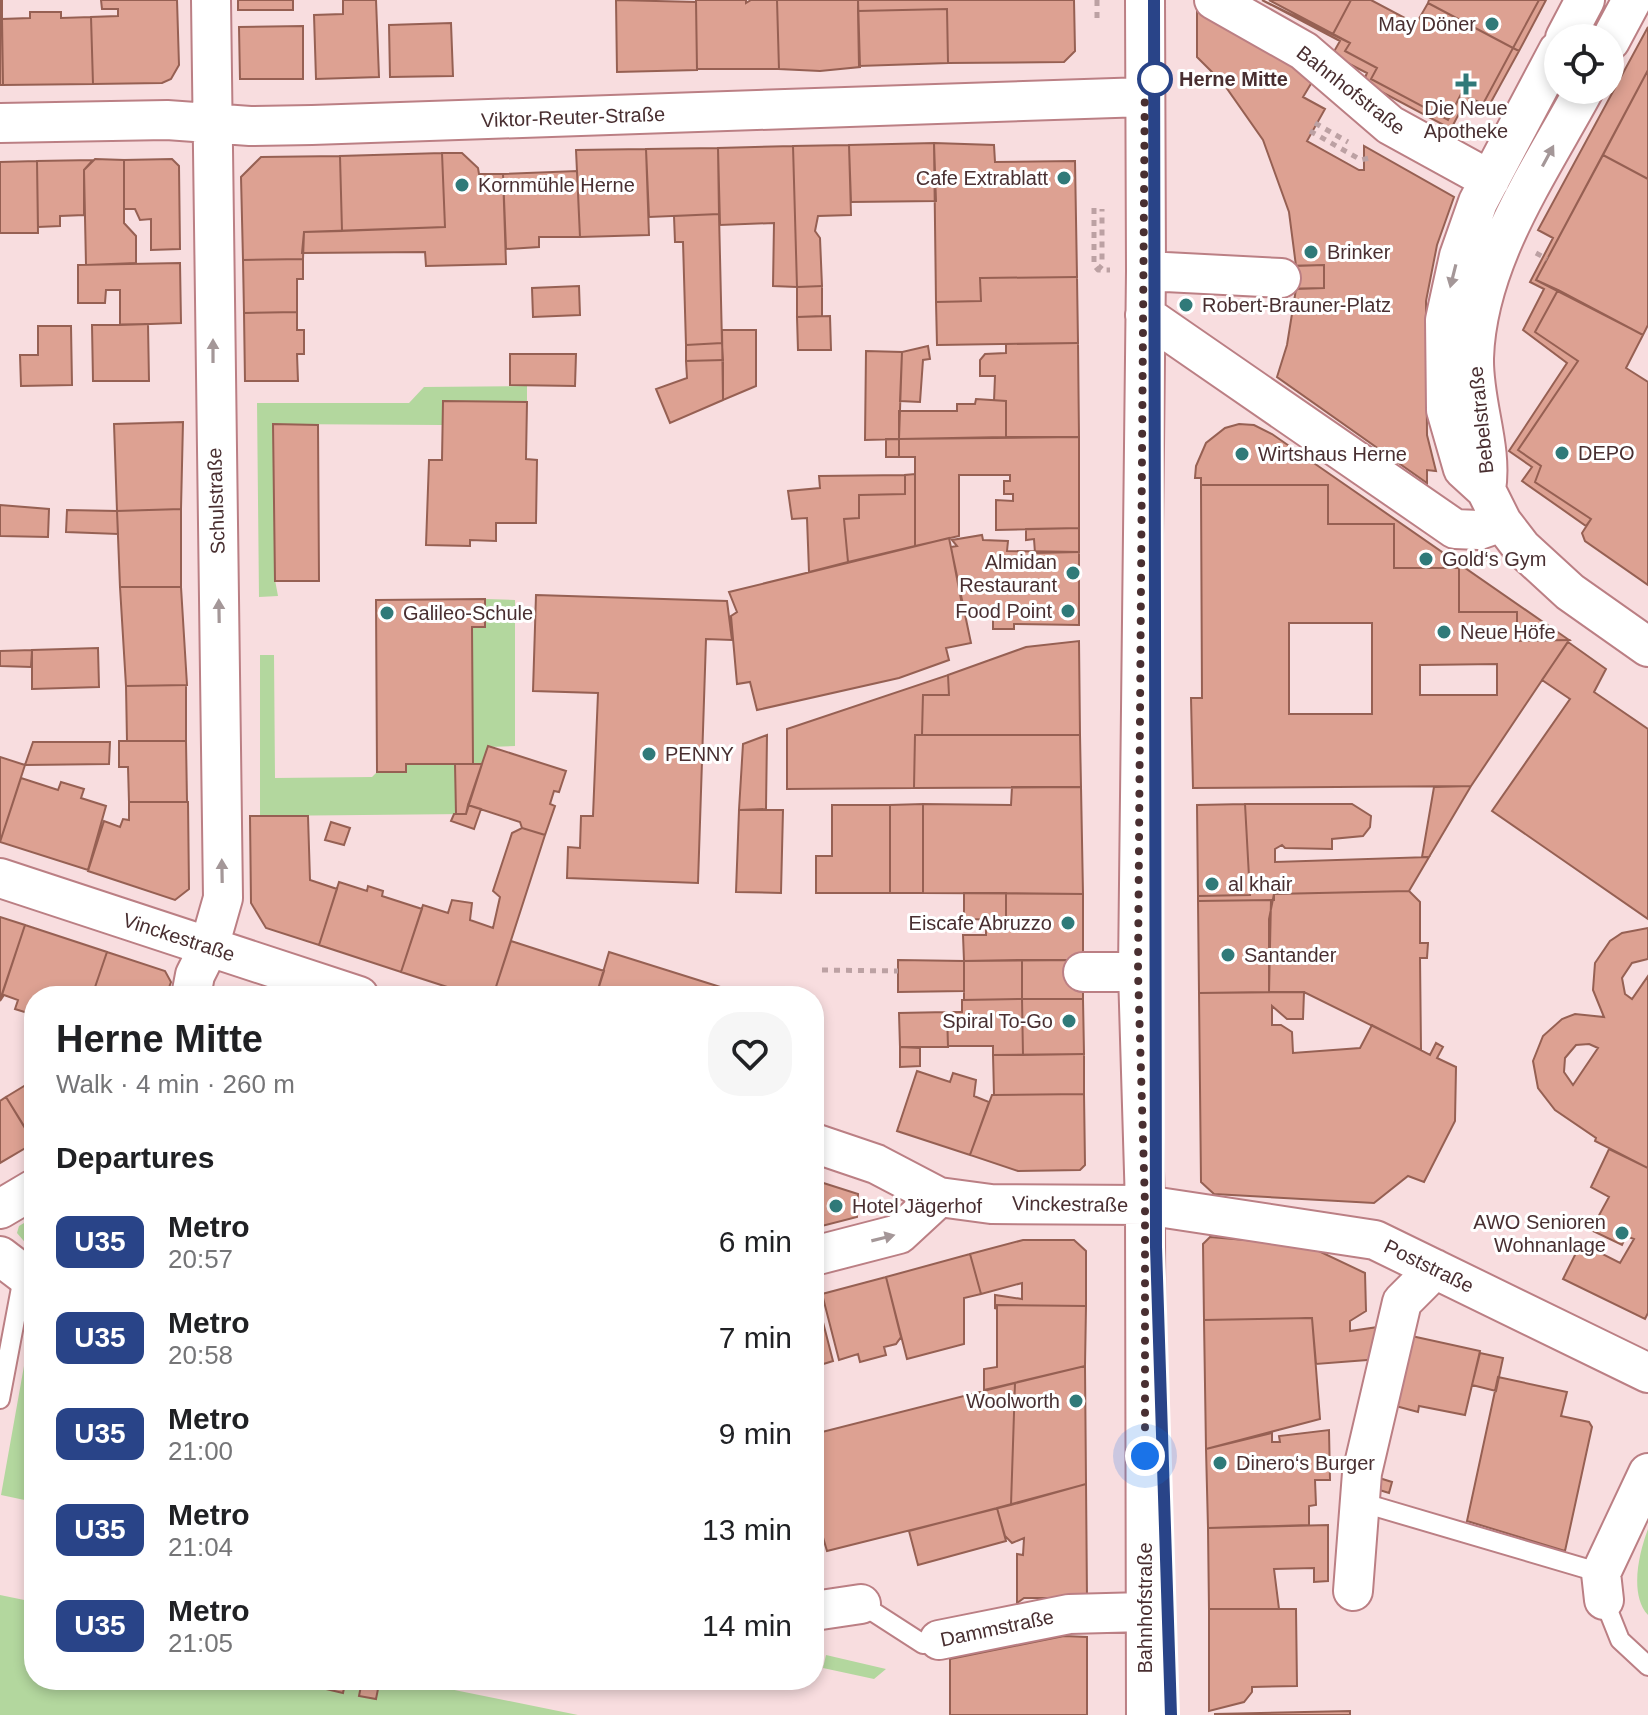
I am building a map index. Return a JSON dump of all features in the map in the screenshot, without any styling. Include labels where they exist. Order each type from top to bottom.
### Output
[{"type":"street","name":"Schulstraße","points":[[193,986],[209,947],[223,898],[211,0]]},
{"type":"street","name":"Bahnhofstraße","points":[[1145,0],[1146,271],[1138,972],[1145,1205],[1146,1715]]},
{"type":"street","name":"Bahnhofstraße","points":[[1214,0],[1304,51],[1390,125],[1490,180]]},
{"type":"street","points":[[1572,24],[1585,0]]},
{"type":"street","points":[[1619,24],[1632,0]]},
{"type":"street","name":"Bebelstraße","points":[[1494,506],[1463,469],[1446,410],[1443,370],[1451,286],[1478,202],[1544,78]]},
{"type":"street","name":"Viktor-Reuter-Straße","points":[[0,123],[167,120],[312,125],[1145,97]]},
{"type":"street","name":"Bebelstraße","points":[[1494,506],[1475,388],[1479,313],[1502,245],[1577,104]]},
{"type":"street","points":[[1146,271],[1281,278]]},
{"type":"street","points":[[1145,315],[1455,529],[1479,530],[1494,506],[1532,560],[1557,582],[1648,647]]},
{"type":"street","name":"Vinckestraße","points":[[0,878],[328,986]]},
{"type":"street","points":[[1083,972],[1138,972]]},
{"type":"street","name":"Vinckestraße","points":[[824,1146],[876,1164],[939,1197],[1020,1204],[1145,1205]]},
{"type":"street","points":[[0,1209],[24,1195]]},
{"type":"street","points":[[824,1253],[899,1234],[939,1197]]},
{"type":"street","name":"Poststraße","points":[[1145,1205],[1375,1240],[1648,1373]]},
{"type":"street","points":[[1353,1591],[1362,1473],[1402,1302],[1435,1269]]},
{"type":"street","points":[[1602,1586],[1648,1473]]},
{"type":"street","name":"Dammstraße","points":[[824,1610],[861,1604]]},
{"type":"street","name":"Dammstraße","points":[[939,1640],[1069,1614],[1144,1612]]},
{"type":"lane","points":[[0,1399],[19,1270]]},
{"type":"lane","points":[[1360,1502],[1602,1586],[1620,1640],[1648,1666]]},
{"type":"lane","name":"Dammstraße","points":[[861,1604],[923,1644],[939,1640]]},
{"type":"path","points":[[1097,0],[1097,24]]},
{"type":"path","points":[[1315,123],[1353,145]]},
{"type":"path","points":[[1310,131],[1361,160]]},
{"type":"path","points":[[1094,208],[1094,265],[1098,270],[1102,265],[1102,209]]},
{"type":"path","points":[[822,970],[898,971]]},
{"type":"green space","points":[[527,386],[527,402],[443,401],[442,425],[273,424],[275,580],[278,596],[259,597],[257,403],[409,403],[424,387]]},
{"type":"green space","points":[[485,599],[515,600],[515,746],[488,747],[466,814],[260,816],[260,655],[274,655],[275,778],[372,777],[377,772],[406,772],[406,764]]},
{"type":"green space","points":[[24,1223],[24,1241],[17,1233]]},
{"type":"green space","points":[[24,1366],[24,1500],[1,1495]]},
{"type":"green space","points":[[1648,1529],[1648,1615],[1642,1606],[1637,1585],[1639,1561]]},
{"type":"green space","points":[[0,1595],[24,1600],[24,1690],[454,1690],[578,1715],[0,1715]]},
{"type":"green space","points":[[826,1655],[886,1669],[874,1679],[824,1668]]},
{"type":"building","points":[[2,0],[2,35],[0,35]]},
{"type":"building","points":[[101,0],[177,0],[179,65],[171,79],[162,83],[93,84],[91,17],[118,16],[118,9],[102,9]]},
{"type":"building","points":[[238,0],[293,0],[293,10],[238,10]]},
{"type":"building","points":[[343,0],[376,0],[379,77],[316,79],[314,15],[343,14]]},
{"type":"building","points":[[616,0],[696,2],[697,70],[617,72]]},
{"type":"building","points":[[696,0],[746,0],[746,3],[751,0],[777,0],[779,69],[697,69]]},
{"type":"building","points":[[777,0],[858,0],[860,67],[820,71],[779,69]]},
{"type":"building","points":[[858,0],[1074,0],[1075,51],[1064,62],[948,63],[947,9],[858,11]]},
{"type":"building","points":[[1262,0],[1350,43],[1345,51],[1377,68],[1371,79],[1448,120],[1461,94],[1483,104],[1513,48],[1519,51],[1485,113],[1465,102],[1451,129],[1363,82],[1367,73],[1332,55],[1340,41]]},
{"type":"building","points":[[1269,0],[1351,0],[1333,34]]},
{"type":"building","points":[[1351,0],[1371,0],[1416,24],[1428,3],[1513,48],[1483,104],[1461,94],[1448,120],[1371,79],[1377,68],[1345,51],[1350,43],[1333,34]]},
{"type":"building","points":[[1429,0],[1539,0],[1513,48],[1428,3]]},
{"type":"building","points":[[1539,0],[1546,0],[1519,51],[1513,48]]},
{"type":"building","points":[[947,9],[948,63],[859,66],[858,11]]},
{"type":"building","points":[[1197,10],[1315,77],[1303,97],[1325,109],[1307,141],[1359,170],[1364,170],[1364,146],[1454,197],[1437,245],[1426,301],[1427,435],[1436,471],[1427,470],[1427,483],[1277,377],[1287,345],[1296,289],[1324,288],[1324,265],[1296,266],[1289,212],[1263,140],[1223,83],[1197,57]]},
{"type":"building","points":[[30,12],[61,12],[61,18],[91,17],[93,84],[3,85],[2,19],[30,18]]},
{"type":"building","points":[[451,23],[453,76],[390,77],[389,25]]},
{"type":"building","points":[[303,26],[303,79],[240,79],[239,27]]},
{"type":"building","points":[[1648,27],[1648,70],[1536,280],[1558,290],[1535,332],[1578,361],[1518,450],[1541,466],[1535,482],[1591,519],[1586,526],[1522,481],[1532,467],[1509,451],[1567,363],[1523,330],[1544,289],[1530,282],[1553,238],[1538,230],[1606,104],[1624,104],[1624,71]]},
{"type":"building","points":[[2,35],[3,85],[0,85]]},
{"type":"building","points":[[1648,70],[1648,179],[1603,155]]},
{"type":"building","points":[[934,143],[936,201],[851,202],[849,145]]},
{"type":"building","points":[[934,143],[994,145],[995,162],[1075,161],[1077,277],[980,278],[981,301],[936,302]]},
{"type":"building","points":[[849,145],[851,215],[818,216],[815,231],[820,238],[822,286],[797,287],[793,146]]},
{"type":"building","points":[[793,146],[797,287],[773,286],[774,223],[720,225],[718,148]]},
{"type":"building","points":[[718,148],[719,214],[649,217],[646,149]]},
{"type":"building","points":[[646,149],[649,235],[580,237],[576,150]]},
{"type":"building","points":[[442,153],[462,153],[478,168],[479,174],[503,174],[506,264],[426,266],[425,252],[302,253],[304,232],[445,227]]},
{"type":"building","points":[[442,153],[445,227],[342,231],[340,156]]},
{"type":"building","points":[[1603,155],[1648,179],[1648,325],[1643,335],[1536,280]]},
{"type":"building","points":[[340,156],[342,231],[304,232],[303,259],[243,260],[241,177],[261,157]]},
{"type":"building","points":[[95,159],[124,160],[124,223],[136,236],[136,263],[86,265],[84,170]]},
{"type":"building","points":[[172,159],[179,166],[180,249],[151,250],[151,219],[140,220],[135,209],[124,209],[124,160]]},
{"type":"building","points":[[93,160],[84,170],[84,215],[60,216],[60,226],[38,227],[37,161]]},
{"type":"building","points":[[37,161],[38,233],[0,233],[0,162]]},
{"type":"building","points":[[577,171],[580,237],[539,237],[539,247],[506,249],[503,174]]},
{"type":"building","points":[[719,214],[722,343],[686,345],[683,242],[675,242],[674,216]]},
{"type":"building","points":[[303,259],[303,279],[297,279],[297,312],[244,313],[243,260]]},
{"type":"building","points":[[180,263],[181,323],[120,325],[120,290],[106,290],[105,303],[78,303],[78,265]]},
{"type":"building","points":[[1324,265],[1324,288],[1279,289],[1283,266]]},
{"type":"building","points":[[1077,277],[1078,343],[937,345],[936,302],[981,301],[980,278]]},
{"type":"building","points":[[579,286],[580,315],[533,317],[532,288]]},
{"type":"building","points":[[822,286],[822,316],[797,317],[797,287]]},
{"type":"building","points":[[1558,290],[1643,335],[1626,368],[1648,382],[1648,585],[1585,541],[1582,533],[1591,519],[1535,482],[1541,466],[1518,450],[1578,361],[1535,332]]},
{"type":"building","points":[[297,312],[297,330],[304,330],[304,354],[297,354],[298,381],[245,381],[244,313]]},
{"type":"building","points":[[830,316],[831,350],[798,350],[797,317]]},
{"type":"building","points":[[148,324],[149,381],[93,381],[92,325]]},
{"type":"building","points":[[38,326],[71,326],[72,385],[21,386],[20,355],[38,355]]},
{"type":"building","points":[[722,330],[756,330],[756,386],[723,400]]},
{"type":"building","points":[[722,343],[723,360],[686,361],[686,345]]},
{"type":"building","points":[[1078,343],[1079,437],[1006,437],[1006,401],[994,401],[995,376],[980,376],[980,360],[985,354],[1006,353],[1006,344]]},
{"type":"building","points":[[928,346],[930,359],[923,360],[920,402],[900,401],[902,352]]},
{"type":"building","points":[[866,351],[902,352],[899,439],[865,440]]},
{"type":"building","points":[[510,354],[576,354],[575,386],[510,385]]},
{"type":"building","points":[[723,360],[723,400],[670,423],[656,389],[687,378],[686,361]]},
{"type":"building","points":[[976,399],[1006,401],[1006,437],[899,439],[899,411],[957,411],[957,404],[975,404]]},
{"type":"building","points":[[443,401],[527,402],[526,459],[537,460],[536,523],[496,523],[496,541],[470,540],[470,546],[426,545],[429,460],[442,460]]},
{"type":"building","points":[[183,422],[181,509],[117,511],[114,424]]},
{"type":"building","points":[[273,424],[318,425],[319,581],[275,581]]},
{"type":"building","points":[[1239,424],[1254,425],[1272,434],[1569,640],[1517,641],[1517,612],[1459,612],[1459,568],[1394,568],[1394,524],[1328,524],[1328,485],[1201,485],[1201,478],[1195,478],[1196,466],[1206,443],[1225,428]]},
{"type":"building","points":[[1079,437],[1079,528],[996,530],[996,500],[1013,501],[1013,494],[1004,494],[1004,481],[1010,481],[1010,475],[959,475],[959,536],[915,546],[915,457],[899,457],[899,439]]},
{"type":"building","points":[[886,439],[899,439],[899,457],[886,457]]},
{"type":"building","points":[[915,474],[915,546],[848,562],[844,519],[859,518],[859,495],[905,494],[905,475]]},
{"type":"building","points":[[905,475],[905,494],[859,495],[859,518],[844,519],[848,562],[809,572],[807,518],[792,519],[788,491],[820,488],[819,476]]},
{"type":"building","name":"Neue Höfe","points":[[1201,485],[1328,485],[1328,524],[1394,524],[1394,568],[1459,568],[1459,612],[1517,612],[1517,641],[1569,640],[1471,786],[1193,788],[1191,698],[1202,698]],"holes":[[[1289,623],[1372,623],[1372,714],[1289,714]],[[1497,664],[1497,695],[1420,695],[1420,665]]]},
{"type":"building","points":[[0,505],[49,509],[48,537],[0,536]]},
{"type":"building","points":[[181,509],[181,587],[120,587],[117,511]]},
{"type":"building","points":[[67,510],[117,511],[118,534],[66,532]]},
{"type":"building","points":[[1079,528],[1079,552],[1035,553],[1034,539],[1026,540],[1026,529]]},
{"type":"building","points":[[982,535],[983,540],[1008,541],[1007,551],[1079,552],[1079,625],[1014,624],[1014,629],[993,629],[993,610],[963,610],[951,547],[957,546],[952,540]]},
{"type":"building","points":[[949,538],[971,643],[946,648],[949,660],[899,678],[757,710],[750,682],[737,684],[731,616],[737,612],[729,592]]},
{"type":"building","points":[[120,587],[181,587],[187,685],[126,686]]},
{"type":"building","name":"PENNY","points":[[536,595],[727,601],[732,640],[706,639],[698,883],[567,878],[568,847],[580,848],[581,816],[593,816],[598,693],[533,691]]},
{"type":"building","points":[[485,599],[485,627],[472,627],[473,764],[406,764],[406,772],[377,772],[376,600]]},
{"type":"building","points":[[1079,641],[1080,735],[922,735],[923,695],[949,695],[948,675],[1026,647]]},
{"type":"building","points":[[1568,642],[1606,669],[1594,692],[1648,729],[1648,919],[1492,811],[1570,699],[1542,680]]},
{"type":"building","points":[[98,648],[99,687],[32,689],[32,650]]},
{"type":"building","points":[[32,650],[31,667],[0,666],[0,651]]},
{"type":"building","points":[[948,675],[949,695],[923,695],[922,735],[915,735],[914,788],[787,789],[787,729]]},
{"type":"building","points":[[186,685],[186,741],[127,741],[126,686]]},
{"type":"building","points":[[767,735],[766,809],[739,810],[743,744]]},
{"type":"building","points":[[915,735],[1080,735],[1081,787],[914,788]]},
{"type":"building","points":[[119,741],[186,741],[187,802],[129,802],[128,767],[119,767]]},
{"type":"building","points":[[33,742],[110,742],[109,764],[25,765]]},
{"type":"building","points":[[488,746],[566,771],[559,792],[554,791],[550,804],[555,806],[545,835],[522,828],[520,822],[468,805]]},
{"type":"building","points":[[0,757],[25,765],[0,842]]},
{"type":"building","points":[[455,764],[482,764],[466,814],[456,814]]},
{"type":"building","points":[[21,778],[58,790],[61,782],[84,789],[81,798],[106,806],[88,870],[0,842]]},
{"type":"building","points":[[1471,786],[1429,857],[1422,857],[1434,787]]},
{"type":"building","points":[[1012,787],[1081,787],[1083,894],[923,893],[923,804],[1011,805]]},
{"type":"building","points":[[129,802],[188,802],[189,889],[175,900],[88,871],[104,821],[120,827],[123,819],[129,820]]},
{"type":"building","points":[[923,804],[923,893],[890,893],[890,805]]},
{"type":"building","points":[[1245,804],[1352,804],[1371,816],[1370,827],[1363,836],[1332,839],[1332,849],[1285,848],[1282,845],[1275,849],[1275,862],[1429,857],[1409,891],[1274,894],[1274,900],[1198,901],[1198,896],[1250,895]]},
{"type":"building","points":[[1245,804],[1250,895],[1198,896],[1197,805]]},
{"type":"building","points":[[468,805],[481,809],[474,829],[451,821],[454,814],[466,814]]},
{"type":"building","points":[[832,805],[890,805],[890,893],[816,893],[816,856],[832,856]]},
{"type":"building","points":[[739,810],[783,810],[781,893],[736,892]]},
{"type":"building","points":[[250,816],[308,816],[310,880],[337,889],[319,945],[266,928],[251,903]]},
{"type":"building","points":[[331,822],[350,828],[344,845],[325,840]]},
{"type":"building","points":[[522,828],[545,835],[496,986],[444,986],[401,972],[423,905],[448,913],[452,900],[472,903],[470,920],[493,928],[500,897],[493,891],[512,833]]},
{"type":"building","points":[[339,882],[367,891],[368,886],[383,891],[382,896],[422,909],[401,972],[319,945]]},
{"type":"building","points":[[1409,891],[1420,902],[1420,943],[1428,943],[1427,958],[1420,958],[1421,1050],[1304,992],[1269,992],[1269,919],[1274,894]]},
{"type":"building","points":[[964,893],[1006,893],[1006,920],[964,919]]},
{"type":"building","points":[[1006,893],[1083,894],[1083,960],[964,961],[963,935],[986,935],[986,920],[1006,920]]},
{"type":"building","points":[[1271,900],[1269,992],[1199,993],[1198,901]]},
{"type":"building","points":[[0,917],[25,925],[0,1000]]},
{"type":"building","points":[[25,925],[107,952],[95,986],[24,986],[24,1012],[15,1009],[18,1000],[4,995],[0,1001]]},
{"type":"building","points":[[1648,928],[1648,959],[1632,963],[1622,978],[1625,994],[1632,999],[1648,976],[1648,1168],[1595,1141],[1596,1138],[1555,1110],[1538,1088],[1533,1061],[1543,1036],[1562,1019],[1575,1014],[1604,1017],[1593,990],[1595,963],[1610,941],[1622,933]],"holes":[[[1589,1044],[1598,1048],[1573,1085],[1564,1072],[1565,1058],[1576,1045]]]},
{"type":"building","points":[[511,941],[604,971],[599,986],[496,986]]},
{"type":"building","points":[[107,952],[165,971],[171,982],[170,986],[95,986]]},
{"type":"building","points":[[609,952],[717,986],[599,986]]},
{"type":"building","points":[[898,960],[964,961],[964,991],[898,992]]},
{"type":"building","points":[[1022,960],[1022,999],[964,1000],[964,961]]},
{"type":"building","points":[[1022,960],[1083,960],[1083,999],[1022,999]]},
{"type":"building","points":[[1304,992],[1303,1019],[1287,1019],[1272,1006],[1272,1025],[1281,1025],[1292,1032],[1293,1053],[1360,1048],[1372,1025],[1430,1055],[1436,1043],[1443,1047],[1437,1058],[1456,1067],[1455,1121],[1424,1182],[1408,1176],[1374,1203],[1214,1194],[1201,1182],[1199,993]]},
{"type":"building","points":[[1022,999],[1023,1055],[993,1055],[993,1046],[948,1046],[947,1012],[962,1012],[962,1000]]},
{"type":"building","points":[[1022,999],[1083,999],[1084,1054],[1023,1055]]},
{"type":"building","points":[[947,1012],[948,1047],[900,1047],[899,1013]]},
{"type":"building","points":[[900,1047],[920,1048],[920,1066],[900,1067]]},
{"type":"building","points":[[1084,1054],[1084,1094],[994,1095],[993,1055]]},
{"type":"building","points":[[917,1071],[950,1082],[953,1073],[976,1080],[974,1096],[989,1102],[970,1155],[897,1131]]},
{"type":"building","points":[[24,1086],[24,1126],[6,1097]]},
{"type":"building","points":[[1084,1094],[1085,1165],[1080,1170],[1018,1171],[970,1155],[992,1095]]},
{"type":"building","points":[[6,1097],[24,1127],[24,1149],[0,1163],[0,1101]]},
{"type":"building","name":"AWO Senioren Wohnanlage","points":[[1609,1149],[1648,1168],[1648,1313],[1645,1319],[1563,1279],[1581,1243],[1620,1263],[1634,1239],[1626,1236],[1622,1245],[1591,1230],[1609,1197],[1591,1187]]},
{"type":"building","name":"Hotel Jägerhof","points":[[824,1183],[858,1194],[857,1217],[824,1225]]},
{"type":"building","points":[[1210,1237],[1306,1245],[1365,1273],[1366,1311],[1350,1321],[1350,1331],[1385,1326],[1380,1359],[1316,1364],[1312,1318],[1204,1320],[1203,1244]]},
{"type":"building","points":[[1023,1240],[1074,1240],[1086,1251],[1086,1306],[997,1305],[995,1309],[995,1295],[1022,1299],[1022,1283],[981,1294],[970,1254]]},
{"type":"building","points":[[970,1254],[981,1294],[964,1298],[964,1344],[907,1359],[886,1277]]},
{"type":"building","points":[[886,1277],[901,1337],[896,1344],[884,1347],[886,1355],[860,1362],[858,1354],[839,1360],[824,1293]]},
{"type":"building","points":[[997,1305],[1086,1306],[1085,1366],[984,1390],[984,1369],[997,1367]]},
{"type":"building","points":[[1312,1318],[1320,1419],[1206,1449],[1204,1320]]},
{"type":"building","points":[[824,1326],[833,1361],[824,1364]]},
{"type":"building","points":[[1407,1335],[1480,1351],[1465,1415],[1419,1406],[1418,1412],[1392,1405]]},
{"type":"building","points":[[1480,1353],[1503,1358],[1496,1391],[1472,1385]]},
{"type":"building","points":[[1085,1366],[1086,1484],[1011,1505],[1015,1383]]},
{"type":"building","points":[[1498,1377],[1567,1392],[1561,1416],[1589,1422],[1592,1427],[1565,1551],[1467,1521]]},
{"type":"building","points":[[1015,1383],[1011,1505],[827,1551],[824,1541],[824,1431]]},
{"type":"building","points":[[1329,1430],[1330,1480],[1315,1480],[1316,1505],[1309,1506],[1309,1525],[1208,1528],[1206,1449],[1272,1433],[1272,1442],[1280,1442],[1279,1436]]},
{"type":"building","points":[[1376,1477],[1392,1482],[1389,1493],[1373,1488]]},
{"type":"building","points":[[1086,1484],[1087,1598],[1024,1598],[1017,1603],[1017,1554],[1023,1555],[1024,1538],[1012,1543],[1005,1536],[997,1508]]},
{"type":"building","points":[[997,1508],[1006,1541],[918,1565],[909,1531]]},
{"type":"building","points":[[1328,1525],[1328,1581],[1314,1582],[1314,1568],[1274,1569],[1279,1609],[1209,1609],[1208,1528]]},
{"type":"building","points":[[1209,1609],[1296,1609],[1297,1686],[1252,1687],[1244,1702],[1209,1711]]},
{"type":"building","points":[[1064,1636],[1087,1637],[1087,1715],[950,1715],[950,1659]]},
{"type":"building","points":[[360,1690],[378,1690],[376,1699],[359,1696]]},
{"type":"building","points":[[1350,1711],[1350,1715],[1215,1715],[1215,1714]]},
{"type":"metro line","name":"U35","points":[[1154,0],[1156,1247],[1171,1715]]},
{"type":"place","name":"May Döner","points":[[1492,24]]},
{"type":"place","name":"Herne Mitte","points":[[1155,79]]},
{"type":"place","name":"Die Neue Apotheke","points":[[1466,84]]},
{"type":"place","name":"Cafe Extrablatt","points":[[1064,178]]},
{"type":"place","name":"Kornmühle Herne","points":[[462,185]]},
{"type":"place","name":"Brinker","points":[[1311,252]]},
{"type":"place","name":"Robert-Brauner-Platz","points":[[1186,305]]},
{"type":"place","name":"DEPO","points":[[1562,453]]},
{"type":"place","name":"Wirtshaus Herne","points":[[1242,454]]},
{"type":"place","name":"Gold‘s Gym","points":[[1426,559]]},
{"type":"place","name":"Almidan Restaurant","points":[[1073,573]]},
{"type":"place","name":"Food Point","points":[[1068,611]]},
{"type":"place","name":"Galileo-Schule","points":[[387,613]]},
{"type":"place","name":"Neue Höfe","points":[[1444,632]]},
{"type":"place","name":"PENNY","points":[[649,754]]},
{"type":"place","name":"al khair","points":[[1212,884]]},
{"type":"place","name":"Eiscafe Abruzzo","points":[[1068,923]]},
{"type":"place","name":"Santander","points":[[1228,955]]},
{"type":"place","name":"Spiral To-Go","points":[[1069,1021]]},
{"type":"place","name":"Hotel Jägerhof","points":[[836,1206]]},
{"type":"place","name":"AWO Senioren Wohnanlage","points":[[1622,1233]]},
{"type":"place","name":"Woolworth","points":[[1076,1401]]},
{"type":"place","name":"Dinero‘s Burger","points":[[1220,1463]]},
{"type":"route","points":[[1145,1456],[1145,1205],[1138,972],[1146,271],[1145,67],[1155,79]]}]
